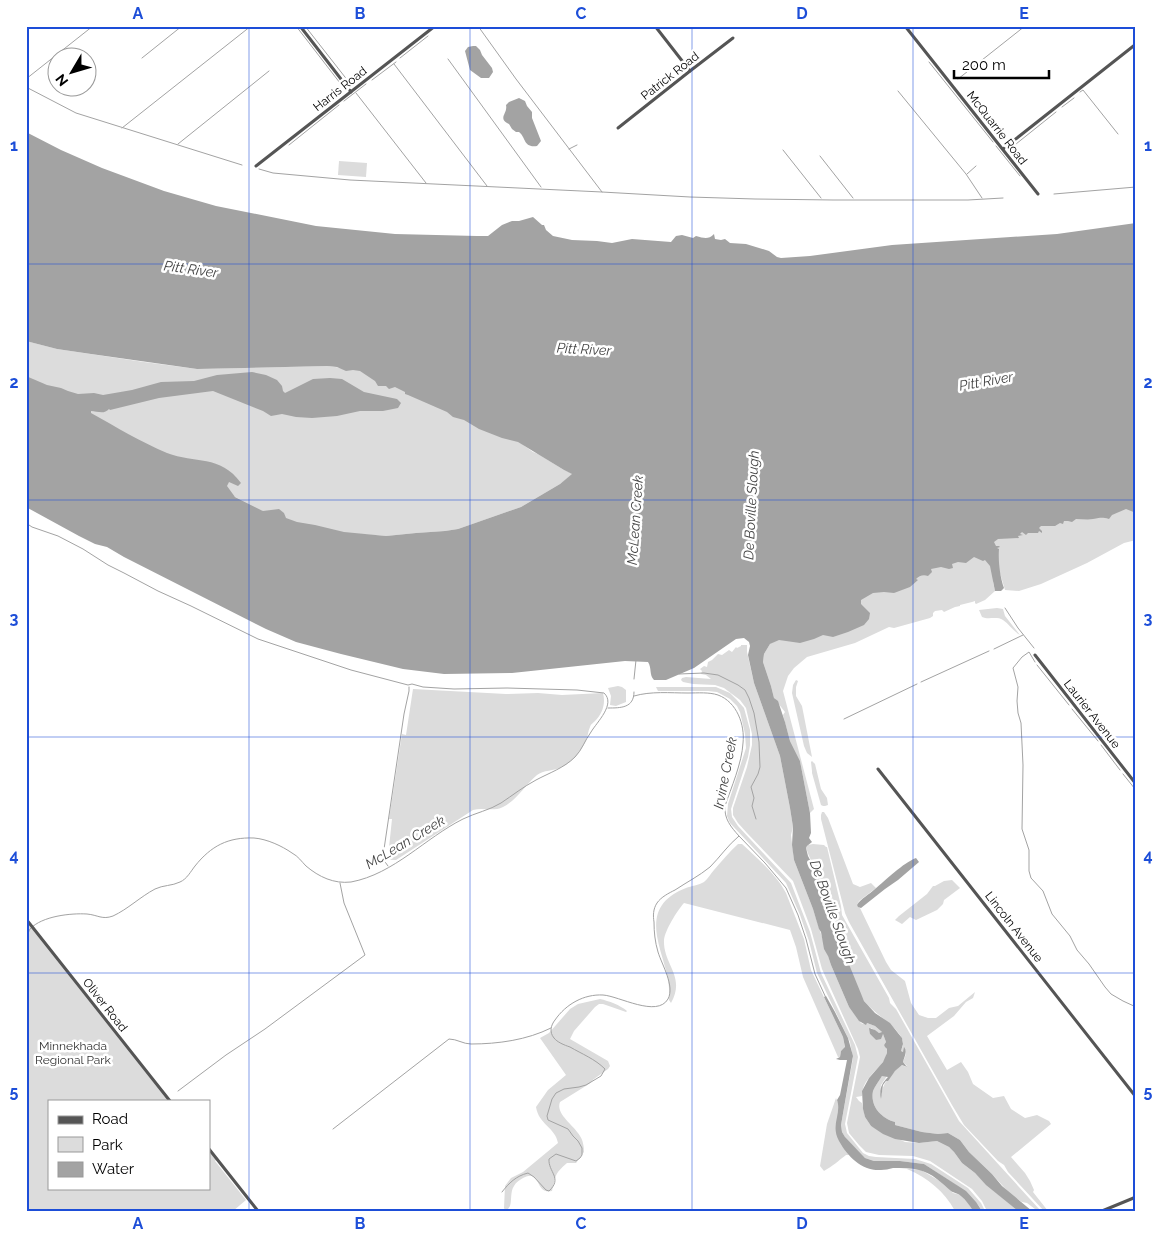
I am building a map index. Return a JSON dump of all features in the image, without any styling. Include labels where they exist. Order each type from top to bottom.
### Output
[{"type":"street","points":[[300,26],[351,92]]},
{"type":"street","name":"Harris Road","points":[[256,166],[435,26]]},
{"type":"street","points":[[655,26],[690,71]]},
{"type":"street","name":"McQuarrie Road","points":[[905,26],[1038,194]]},
{"type":"street","name":"Patrick Road","points":[[618,128],[733,38]]},
{"type":"street","points":[[1003,149],[1136,44]]},
{"type":"street","name":"Laurier Avenue","points":[[1035,655],[1136,784]]},
{"type":"street","name":"Lincoln Avenue","points":[[878,769],[1136,1097]]},
{"type":"street","name":"Oliver Road","points":[[26,919],[169,1100]]},
{"type":"street","points":[[210,1150],[258,1211]]},
{"type":"street","points":[[1102,1211],[1136,1197]]},
{"type":"green space","points":[[339,161],[367,163],[366,177],[338,175]]},
{"type":"green space","points":[[26,341],[57,349],[197,369],[327,366],[452,382],[515,439],[533,452],[573,474],[521,507],[458,529],[386,536],[300,530],[66,411],[105,399],[26,386]]},
{"type":"green space","points":[[1136,460],[1136,540],[1124,543],[1087,563],[1041,584],[1019,591],[1005,590],[992,546],[992,524]]},
{"type":"green space","points":[[992,521],[993,582],[995,591],[985,600],[976,604],[975,601],[960,605],[944,612],[942,610],[935,611],[930,618],[894,628],[889,627],[855,643],[807,657],[788,676],[783,691],[814,809],[810,813],[800,761],[790,741],[783,715],[785,712],[774,698],[763,662],[764,654],[770,644]]},
{"type":"green space","points":[[1003,609],[1005,616],[1020,635],[1001,619],[982,617],[979,610]]},
{"type":"green space","points":[[741,645],[747,645],[754,683],[780,756],[793,827],[791,835],[794,860],[813,909],[831,965],[849,1007],[861,1023],[875,1026],[882,1032],[879,1033],[871,1028],[870,1034],[876,1040],[883,1034],[886,1042],[884,1045],[887,1049],[885,1058],[869,1077],[862,1096],[856,1097],[862,1103],[865,1117],[871,1126],[905,1142],[937,1141],[949,1147],[962,1163],[1018,1211],[987,1211],[982,1201],[972,1189],[930,1161],[913,1156],[879,1155],[866,1152],[849,1133],[847,1123],[860,1057],[858,1049],[822,969],[811,929],[793,881],[747,833],[733,815],[733,808],[747,767],[752,745],[752,734],[746,708],[740,700],[724,688],[715,685],[693,684],[681,680],[686,677],[711,679],[701,674],[702,671],[700,669],[704,666],[707,667],[708,662],[718,654],[722,655],[729,650],[732,652]]},
{"type":"green space","points":[[796,680],[798,681],[796,696],[802,706],[812,757],[807,753],[804,746],[792,693]]},
{"type":"green space","points":[[618,686],[626,690],[626,702],[616,706],[610,705],[611,696],[608,688]]},
{"type":"green space","points":[[656,687],[716,687],[730,693],[744,708],[750,730],[750,745],[731,809],[732,817],[738,826],[791,883],[810,932],[821,973],[855,1045],[858,1057],[845,1124],[847,1133],[863,1153],[869,1156],[915,1159],[931,1164],[968,1188],[981,1203],[985,1211],[982,1211],[959,1187],[924,1164],[900,1161],[874,1161],[865,1158],[846,1139],[841,1125],[853,1058],[850,1042],[817,973],[809,941],[786,883],[730,823],[727,816],[728,804],[746,748],[740,712],[730,699],[717,692],[658,691]]},
{"type":"green space","points":[[413,689],[506,694],[538,693],[562,695],[603,693],[604,705],[591,725],[583,747],[566,765],[537,775],[513,800],[503,807],[473,810],[396,860],[390,860],[388,857],[392,819],[389,819],[402,734],[406,735]]},
{"type":"green space","points":[[812,761],[815,764],[821,789],[827,798],[828,805],[825,806],[821,805],[812,773]]},
{"type":"green space","points":[[822,812],[828,818],[853,884],[860,887],[871,883],[876,888],[859,901],[857,905],[891,970],[905,981],[911,1003],[919,1015],[936,1018],[949,1008],[958,1006],[975,992],[973,998],[966,1002],[954,1016],[927,1036],[947,1070],[961,1062],[973,1084],[993,1098],[1004,1096],[1011,1109],[1025,1118],[1037,1115],[1051,1124],[1011,1157],[1025,1173],[1034,1190],[1033,1192],[1048,1211],[1044,1211],[1008,1172],[1004,1165],[964,1125],[952,1105],[845,913],[821,819]]},
{"type":"green space","points":[[738,844],[742,844],[766,867],[786,893],[804,939],[811,970],[843,1037],[845,1048],[841,1051],[840,1057],[838,1057],[803,977],[790,930],[684,903],[672,921],[664,940],[676,985],[671,1003],[669,1000],[667,975],[657,936],[658,912],[671,896],[686,888],[704,882]]},
{"type":"green space","points":[[813,844],[827,847],[842,915],[889,998],[890,1003],[896,1009],[959,1121],[1040,1210],[1011,1195],[969,1152],[960,1140],[948,1133],[922,1132],[895,1125],[895,1122],[885,1118],[878,1111],[873,1102],[873,1091],[882,1076],[887,1076],[881,1085],[880,1093],[882,1095],[883,1087],[891,1075],[902,1065],[907,1066],[903,1062],[906,1050],[901,1051],[903,1044],[898,1032],[867,1004],[858,989],[838,930],[806,848],[808,845]]},
{"type":"green space","points":[[952,880],[960,888],[944,900],[937,910],[916,920],[910,917],[902,924],[895,920],[927,894],[933,886]]},
{"type":"green space","name":"Minnekhada Regional Park","points":[[26,919],[170,1100],[48,1100],[48,1190],[210,1190],[210,1150],[217,1159],[215,1161],[246,1200],[233,1211],[26,1211]]},
{"type":"green space","points":[[600,999],[627,1011],[599,1004],[574,1031],[570,1039],[608,1061],[610,1066],[589,1084],[560,1102],[559,1106],[560,1111],[578,1132],[584,1152],[576,1163],[567,1163],[560,1170],[556,1176],[552,1191],[543,1189],[533,1176],[518,1181],[513,1188],[510,1206],[505,1210],[505,1186],[511,1178],[523,1172],[558,1143],[554,1133],[540,1118],[536,1107],[548,1090],[566,1075],[540,1038],[549,1033],[570,1009],[578,1004]]},
{"type":"green space","points":[[836,1098],[839,1105],[839,1140],[849,1155],[846,1155],[824,1171],[820,1166],[827,1124]]},
{"type":"green space","points":[[907,1169],[921,1170],[944,1183],[953,1193],[961,1195],[973,1211],[955,1211],[946,1197],[935,1186]]},
{"type":"water","points":[[476,46],[492,68],[493,72],[489,78],[481,78],[470,70],[465,51],[468,47]]},
{"type":"water","points":[[519,98],[525,101],[532,112],[532,118],[541,141],[537,146],[527,144],[521,134],[512,129],[503,118],[506,105]]},
{"type":"water","points":[[26,132],[102,168],[164,191],[216,206],[316,226],[395,234],[488,236],[502,225],[533,217],[544,225],[546,230],[553,236],[572,240],[612,243],[632,239],[671,242],[676,236],[706,238],[714,234],[715,239],[725,239],[730,243],[746,244],[769,251],[781,258],[892,245],[1057,234],[1136,223],[1136,513],[1126,509],[1112,515],[1109,519],[1064,521],[1063,524],[1060,523],[1055,526],[1041,526],[1039,528],[1042,533],[1039,531],[1038,533],[1028,533],[1026,535],[1022,532],[1020,534],[1023,535],[1018,536],[1019,538],[998,539],[994,542],[996,546],[1000,547],[997,548],[999,549],[1001,579],[1004,588],[1001,591],[995,591],[990,566],[985,560],[974,557],[966,563],[958,562],[952,564],[953,568],[941,567],[931,569],[932,572],[928,576],[918,577],[916,579],[918,580],[910,587],[894,593],[873,593],[861,600],[861,604],[870,613],[869,619],[864,625],[833,637],[823,635],[800,643],[779,640],[770,644],[764,654],[763,662],[774,698],[778,701],[790,741],[800,761],[810,813],[811,833],[809,838],[812,842],[806,848],[808,856],[818,875],[844,952],[864,1001],[875,1013],[890,1023],[902,1038],[901,1051],[903,1052],[904,1047],[906,1051],[903,1062],[907,1067],[902,1065],[886,1081],[883,1085],[881,1099],[881,1087],[888,1077],[882,1076],[873,1091],[873,1102],[878,1111],[885,1118],[895,1122],[895,1125],[922,1132],[948,1133],[960,1140],[1002,1186],[1032,1211],[1018,1211],[962,1163],[949,1147],[937,1141],[919,1143],[895,1139],[871,1126],[865,1117],[862,1091],[869,1078],[883,1062],[887,1053],[884,1045],[886,1042],[883,1034],[881,1039],[876,1040],[870,1034],[869,1028],[879,1033],[882,1032],[875,1026],[867,1023],[866,1025],[859,1021],[849,1007],[824,949],[821,932],[794,860],[792,845],[793,827],[780,756],[754,683],[748,655],[749,642],[744,638],[736,639],[694,668],[666,680],[654,680],[648,662],[625,661],[512,673],[444,674],[403,669],[296,642],[266,629],[107,547],[95,544],[79,536],[26,507],[26,376],[47,385],[78,394],[94,393],[103,395],[161,382],[194,381],[217,375],[252,372],[277,380],[285,393],[313,379],[330,378],[342,379],[364,392],[397,399],[401,403],[398,408],[312,418],[282,414],[271,416],[213,391],[159,398],[103,412],[91,411],[91,413],[119,429],[167,453],[207,461],[225,468],[241,483],[238,486],[229,482],[227,486],[235,497],[263,511],[279,509],[286,518],[297,522],[344,532],[386,536],[458,529],[521,507],[560,484],[572,474],[518,442],[479,429],[464,420],[453,417],[447,412],[405,394],[405,392],[395,387],[389,389],[386,386],[378,386],[375,381],[360,371],[346,371],[337,367],[327,366],[197,369],[57,349],[26,341]]},
{"type":"water","points":[[916,858],[919,862],[898,880],[861,908],[858,907],[857,905],[863,898],[900,868]]},
{"type":"water","points":[[826,996],[848,1038],[853,1056],[841,1125],[845,1137],[865,1158],[874,1161],[900,1161],[924,1164],[966,1191],[982,1211],[973,1211],[960,1195],[951,1191],[928,1173],[909,1168],[874,1170],[856,1162],[843,1147],[836,1130],[837,1100],[840,1095],[847,1060],[836,1059],[840,1057],[841,1051],[845,1047],[843,1037],[824,997]]},
{"type":"waterway","points":[[26,79],[93,26]]},
{"type":"waterway","points":[[142,58],[182,26]]},
{"type":"waterway","points":[[122,128],[251,26]]},
{"type":"waterway","points":[[296,26],[340,83]]},
{"type":"waterway","points":[[305,26],[352,86]]},
{"type":"waterway","points":[[478,26],[602,192]]},
{"type":"waterway","points":[[958,79],[1025,26]]},
{"type":"waterway","points":[[400,58],[428,36]]},
{"type":"waterway","points":[[448,59],[541,187]]},
{"type":"waterway","points":[[372,80],[396,62]]},
{"type":"waterway","points":[[929,62],[993,142]]},
{"type":"waterway","points":[[394,64],[487,186]]},
{"type":"waterway","points":[[178,144],[269,71]]},
{"type":"waterway","points":[[344,101],[366,84]]},
{"type":"waterway","points":[[26,87],[76,113],[242,165]]},
{"type":"waterway","points":[[1080,92],[1083,90],[1118,134]]},
{"type":"waterway","points":[[898,91],[966,174],[982,198]]},
{"type":"waterway","points":[[356,93],[426,183]]},
{"type":"waterway","points":[[1062,107],[1074,98]]},
{"type":"waterway","points":[[289,145],[339,105]]},
{"type":"waterway","points":[[1011,148],[1056,112]]},
{"type":"waterway","points":[[569,149],[577,145]]},
{"type":"waterway","points":[[996,146],[1020,176]]},
{"type":"waterway","points":[[783,150],[821,198]]},
{"type":"waterway","points":[[820,156],[853,198]]},
{"type":"waterway","points":[[967,174],[976,166]]},
{"type":"waterway","points":[[259,169],[273,173],[350,180],[690,197],[833,200],[968,200],[1003,198]]},
{"type":"waterway","points":[[1054,194],[1136,187]]},
{"type":"waterway","name":"McLean Creek","points":[[26,523],[58,536],[158,591],[258,639],[351,670],[408,685],[412,684],[423,687],[577,690],[604,693],[608,702],[607,708],[580,751],[566,764],[531,783],[497,805],[449,827],[395,864],[367,878],[351,882],[333,881],[316,873],[294,854],[274,843],[254,838],[236,839],[221,844],[207,853],[182,881],[155,889],[113,916],[103,917],[80,914],[57,916],[35,925],[26,936]]},
{"type":"waterway","points":[[1005,608],[1034,648]]},
{"type":"waterway","points":[[994,649],[1023,635]]},
{"type":"waterway","points":[[921,682],[989,651]]},
{"type":"waterway","points":[[1035,662],[1029,652],[1013,668],[1018,687],[1017,701],[1021,723],[1023,765],[1022,829],[1029,850],[1031,878],[1043,891],[1052,914],[1070,936],[1077,950],[1105,987],[1111,994],[1136,1007]]},
{"type":"waterway","name":"McLean Creek","points":[[634,679],[636,660]]},
{"type":"waterway","points":[[1037,665],[1069,705]]},
{"type":"waterway","points":[[679,674],[704,673],[718,675],[745,690],[754,713],[759,742],[760,767],[751,787],[754,798],[752,806],[756,819]]},
{"type":"waterway","points":[[844,719],[917,684]]},
{"type":"waterway","points":[[388,866],[383,856],[409,687]]},
{"type":"waterway","name":"McLean Creek","points":[[608,708],[626,706],[632,701],[634,692]]},
{"type":"waterway","name":"Irvine Creek","points":[[502,1192],[513,1180],[528,1173],[549,1191],[555,1182],[549,1159],[556,1154],[576,1161],[582,1155],[582,1148],[568,1129],[548,1120],[547,1116],[552,1099],[556,1093],[564,1089],[586,1085],[601,1076],[605,1069],[593,1059],[561,1043],[552,1036],[552,1026],[559,1014],[576,1001],[596,995],[610,996],[647,1006],[655,1007],[663,1004],[668,999],[670,988],[655,941],[653,915],[656,905],[663,897],[710,867],[739,836],[729,823],[725,811],[743,743],[743,729],[735,709],[725,698],[711,693],[647,693],[634,696]]},
{"type":"waterway","points":[[1072,709],[1098,741]]},
{"type":"waterway","points":[[1101,745],[1120,770]]},
{"type":"waterway","points":[[1123,774],[1135,789]]},
{"type":"waterway","points":[[739,836],[786,888],[798,915],[815,974],[826,998]]},
{"type":"waterway","points":[[178,1091],[365,955],[344,903],[340,883]]},
{"type":"waterway","points":[[333,1129],[449,1039],[471,1044],[502,1042],[532,1036],[551,1028]]},
{"type":"water label","name":"Pitt River","points":[[191,269]]},
{"type":"water label","name":"Pitt River","points":[[584,349]]},
{"type":"water label","name":"Pitt River","points":[[986,381]]},
{"type":"water label","name":"De Boville Slough","points":[[751,505]]},
{"type":"water label","name":"De Boville Slough","points":[[833,912]]}]
